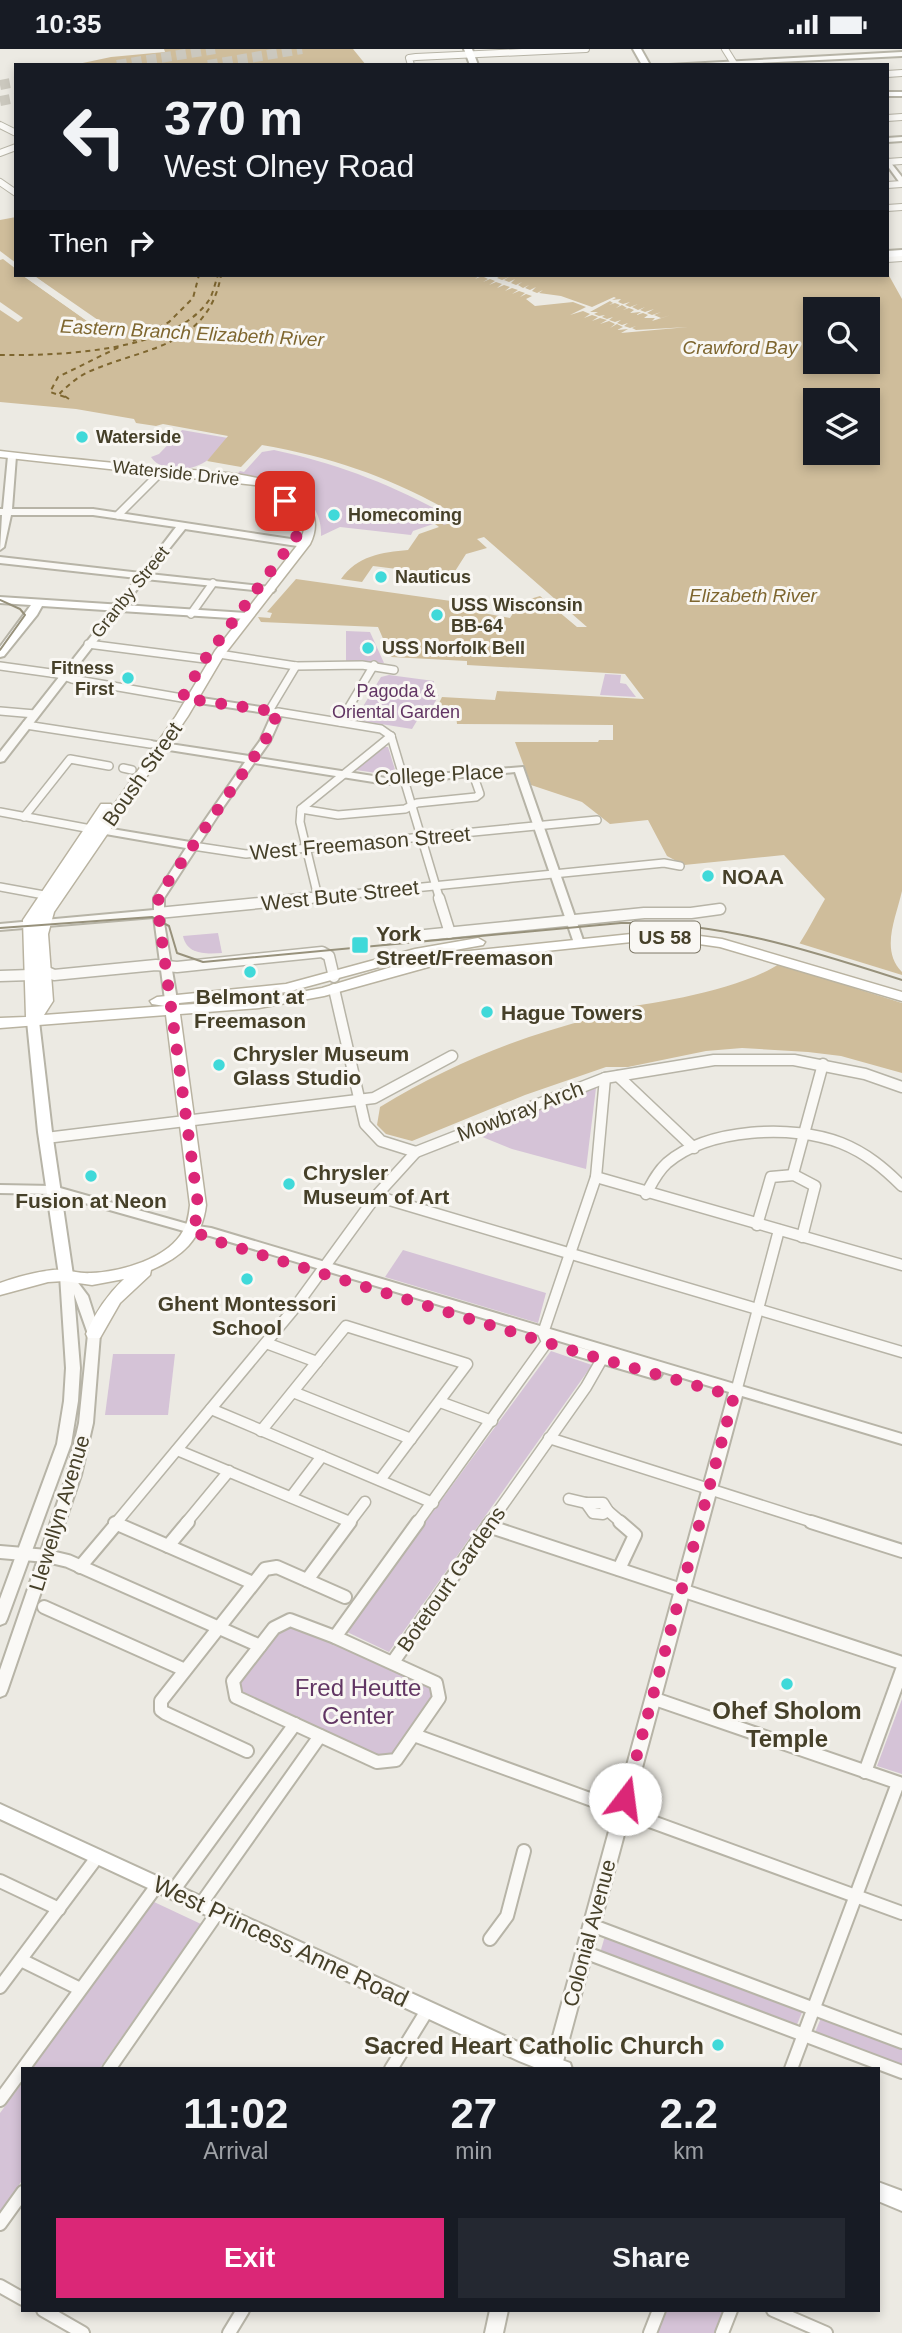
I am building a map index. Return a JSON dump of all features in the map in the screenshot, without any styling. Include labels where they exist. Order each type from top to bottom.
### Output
[{"type":"main road","name":"Waterside Drive","points":[[6,458],[139,468],[161,473]]},
{"type":"main road","name":"Waterside Drive","points":[[6,458],[127,473],[161,473],[269,485],[289,494],[310,514],[312,529],[299,544]]},
{"type":"main road","points":[[127,473],[139,468]]},
{"type":"main road","name":"Boush Street","points":[[187,699],[205,659],[265,589],[299,544]]},
{"type":"main road","points":[[0,600],[102,611],[116,609],[241,616]]},
{"type":"main road","points":[[0,607],[32,604]]},
{"type":"main road","points":[[0,640],[32,604]]},
{"type":"main road","points":[[0,654],[32,604]]},
{"type":"main road","name":"Boush Street","points":[[36,925],[47,912],[97,830],[219,654],[241,616]]},
{"type":"main road","name":"Boush Street","points":[[66,1275],[46,1139],[35,1014],[36,925],[44,895],[97,830],[127,769],[156,745]]},
{"type":"main road","name":"US 58","points":[[171,1006],[259,1004],[334,983],[575,932],[667,937],[752,947],[902,988]]},
{"type":"main road","name":"US 58","points":[[752,947],[902,997]]},
{"type":"main road","points":[[0,1013],[35,1014],[171,1006],[198,1205],[197,1218],[188,1238],[115,1295],[100,1317],[94,1334]]},
{"type":"main road","points":[[0,1023],[35,1014]]},
{"type":"main road","points":[[0,1289],[29,1280],[66,1275],[76,1269],[139,1259],[162,1247],[178,1234],[191,1229]]},
{"type":"main road","points":[[66,1275],[80,1279],[110,1276],[131,1271],[159,1259]]},
{"type":"main road","name":"West Princess Anne Road","points":[[0,1811],[556,2067]]},
{"type":"main road","points":[[880,2192],[902,2201]]},
{"type":"street","points":[[411,61],[465,52],[586,49]]},
{"type":"street","points":[[724,49],[734,63],[902,54]]},
{"type":"street","points":[[814,49],[823,63]]},
{"type":"street","points":[[892,161],[902,170]]},
{"type":"street","points":[[892,161],[902,183]]},
{"type":"street","points":[[0,547],[6,458]]},
{"type":"street","points":[[118,516],[161,473]]},
{"type":"street","points":[[4,511],[66,510],[299,544]]},
{"type":"street","name":"Granby Street","points":[[0,759],[183,526]]},
{"type":"street","points":[[0,560],[265,589]]},
{"type":"street","points":[[191,614],[213,583]]},
{"type":"street","points":[[88,644],[205,659]]},
{"type":"street","points":[[219,654],[296,666],[374,665],[394,670]]},
{"type":"street","points":[[340,722],[374,665]]},
{"type":"street","points":[[0,666],[381,729],[391,736],[406,780],[450,933]]},
{"type":"street","points":[[171,1006],[157,904],[161,892],[265,741],[273,712],[296,666]]},
{"type":"street","points":[[0,711],[35,714]]},
{"type":"street","name":"College Place","points":[[26,725],[386,781],[519,769],[538,825]]},
{"type":"street","points":[[318,897],[300,822],[301,809],[340,774],[391,736]]},
{"type":"street","points":[[24,817],[70,759],[109,766]]},
{"type":"street","points":[[301,809],[338,815],[405,809],[413,805],[479,796],[472,773]]},
{"type":"street","name":"West Freemason Street","points":[[0,812],[237,854],[597,820]]},
{"type":"street","points":[[538,825],[575,932]]},
{"type":"street","name":"West Bute Street","points":[[0,927],[664,863],[680,866]]},
{"type":"street","points":[[0,887],[44,895]]},
{"type":"street","points":[[385,939],[450,933],[575,932],[720,909]]},
{"type":"street","points":[[0,977],[37,973],[73,974],[327,954],[365,1124],[371,1135],[383,1143],[416,1152]]},
{"type":"street","points":[[46,1139],[360,1100],[388,1093],[452,1056]]},
{"type":"street","name":"Mowbray Arch","points":[[80,1567],[266,1343],[376,1196],[416,1152],[605,1079],[714,1060],[772,1059],[823,1064],[865,1073],[902,1087]]},
{"type":"street","points":[[793,1174],[823,1064]]},
{"type":"street","points":[[618,1076],[694,1148]]},
{"type":"street","points":[[335,1637],[492,1421],[545,1338],[596,1177],[605,1079]]},
{"type":"street","points":[[646,1193],[660,1170],[694,1148],[734,1135],[771,1131],[804,1134],[841,1143],[867,1154],[901,1183]]},
{"type":"street","points":[[757,1225],[771,1177],[780,1173],[805,1177],[815,1186],[802,1237]]},
{"type":"street","points":[[596,1177],[902,1265]]},
{"type":"street","points":[[0,1189],[53,1190],[191,1229],[207,1238],[323,1270],[545,1338],[902,1439]]},
{"type":"street","points":[[376,1196],[902,1352]]},
{"type":"street","name":"Colonial Avenue","points":[[556,2067],[591,1925],[779,1230]]},
{"type":"street","name":"Llewellyn Avenue","points":[[0,1691],[82,1446],[94,1334],[82,1296],[66,1275]]},
{"type":"street","name":"Llewellyn Avenue","points":[[0,1619],[64,1444],[73,1368],[66,1275]]},
{"type":"street","points":[[261,1431],[346,1326],[467,1364],[380,1480]]},
{"type":"street","points":[[266,1343],[317,1362]]},
{"type":"street","name":"Botetourt Gardens","points":[[295,1724],[383,1763],[396,1759],[439,1698],[439,1688],[431,1679],[393,1662],[605,1355]]},
{"type":"street","points":[[293,1392],[411,1440]]},
{"type":"street","points":[[735,1392],[902,1447]]},
{"type":"street","points":[[440,1402],[492,1421]]},
{"type":"street","points":[[211,1409],[433,1503]]},
{"type":"street","points":[[549,1438],[902,1551]]},
{"type":"street","points":[[177,1450],[350,1522]]},
{"type":"street","points":[[291,1497],[322,1456]]},
{"type":"street","points":[[168,1546],[229,1471]]},
{"type":"street","points":[[569,1499],[603,1503],[635,1538],[619,1569]]},
{"type":"street","points":[[307,1580],[365,1502]]},
{"type":"street","points":[[115,1523],[253,1583]]},
{"type":"street","points":[[488,1526],[902,1663]]},
{"type":"street","points":[[0,1552],[47,1556],[80,1567],[260,1646]]},
{"type":"street","points":[[247,1751],[161,1710],[161,1700],[261,1572],[270,1567],[345,1597]]},
{"type":"street","points":[[44,1607],[185,1670]]},
{"type":"street","points":[[24,2067],[80,1989],[295,1724],[239,1699],[233,1692],[233,1681],[278,1624],[290,1620],[393,1662]]},
{"type":"street","points":[[865,1772],[902,1670]]},
{"type":"street","points":[[652,1698],[900,1783],[792,2067]]},
{"type":"street","points":[[414,1735],[902,1913]]},
{"type":"street","points":[[110,2067],[320,1736]]},
{"type":"street","points":[[490,1939],[507,1916],[524,1851]]},
{"type":"street","points":[[0,1987],[99,1856]]},
{"type":"street","points":[[0,1881],[59,1909]]},
{"type":"street","points":[[591,1925],[902,2042]]},
{"type":"street","points":[[584,1952],[902,2072]]},
{"type":"street","points":[[21,1960],[80,1989]]},
{"type":"street","points":[[392,2067],[428,2009]]},
{"type":"street","points":[[0,2100],[21,2071]]},
{"type":"street","points":[[0,2224],[21,2195]]},
{"type":"street","points":[[0,2285],[21,2298]]},
{"type":"street","points":[[46,2312],[83,2333]]},
{"type":"street","points":[[229,2333],[242,2312]]},
{"type":"street","points":[[494,2333],[499,2312]]},
{"type":"street","points":[[650,2333],[658,2312]]},
{"type":"street","points":[[722,2333],[730,2312]]},
{"type":"street","points":[[778,2312],[826,2333]]},
{"type":"green space","points":[[182,430],[228,438],[217,452],[195,467],[170,469],[156,463],[151,457],[159,454]]},
{"type":"green space","points":[[274,450],[361,475],[443,513],[449,511],[462,519],[444,525],[439,522],[413,531],[411,535],[340,527],[321,536],[319,520],[313,507],[304,498],[279,485],[235,476],[240,471],[244,472],[262,452]]},
{"type":"green space","points":[[346,631],[370,632],[384,663],[346,661]]},
{"type":"green space","points":[[605,674],[621,675],[620,683],[626,684],[636,697],[600,695]]},
{"type":"green space","name":"Pagoda & Oriental Garden","points":[[389,675],[434,681],[434,694],[439,695],[430,711],[421,714],[412,729],[350,719],[353,713],[359,713],[381,677]]},
{"type":"green space","points":[[384,747],[388,747],[397,776],[356,770]]},
{"type":"green space","points":[[218,933],[222,953],[193,950],[183,936]]},
{"type":"green space","points":[[596,1088],[586,1169],[512,1149],[475,1134]]},
{"type":"green space","points":[[403,1250],[546,1293],[538,1323],[385,1277]]},
{"type":"green space","points":[[551,1351],[592,1365],[389,1652],[345,1631]]},
{"type":"green space","points":[[113,1354],[175,1354],[168,1415],[105,1415]]},
{"type":"green space","name":"Fred Heutte Center","points":[[289,1623],[432,1687],[435,1695],[398,1752],[381,1759],[242,1696],[238,1682],[277,1628]]},
{"type":"green space","points":[[902,1699],[902,1774],[877,1766]]},
{"type":"green space","points":[[152,1901],[201,1924],[101,2067],[33,2067]]},
{"type":"green space","points":[[605,1936],[803,2010],[796,2027],[600,1953]]},
{"type":"green space","points":[[821,2018],[902,2048],[902,2068],[814,2035]]},
{"type":"green space","points":[[21,2085],[21,2182],[0,2212],[0,2113]]},
{"type":"green space","points":[[662,2312],[725,2312],[718,2333],[654,2333]]},
{"type":"water","points":[[164,49],[353,49],[364,63],[83,63],[111,57],[165,52]]},
{"type":"water","points":[[14,217],[14,262],[0,251],[0,220]]},
{"type":"water","name":"Elizabeth River","points":[[3,259],[14,267],[14,277],[25,277],[90,323],[98,320],[36,277],[889,276],[902,299],[902,891],[891,944],[895,963],[902,972],[902,1073],[841,1056],[808,1052],[742,1048],[706,1051],[628,1067],[606,1067],[525,1095],[412,1141],[386,1134],[377,1125],[380,1107],[431,1078],[484,1054],[538,1034],[594,1018],[591,1007],[610,1006],[612,1009],[682,998],[761,974],[781,963],[795,950],[825,899],[784,855],[684,865],[667,856],[648,820],[610,824],[582,802],[531,785],[515,742],[613,740],[613,725],[457,724],[456,715],[435,711],[442,697],[495,700],[497,691],[644,699],[625,674],[467,665],[467,661],[391,657],[378,627],[261,622],[258,617],[270,618],[272,613],[267,612],[296,579],[451,601],[480,607],[478,612],[510,618],[515,610],[511,607],[540,596],[577,627],[587,627],[484,537],[477,539],[487,548],[466,554],[452,576],[373,566],[362,582],[341,579],[362,560],[408,550],[419,534],[439,527],[435,524],[440,522],[444,525],[461,519],[449,511],[439,511],[444,508],[378,477],[311,455],[262,445],[241,467],[207,461],[228,436],[163,424],[156,426],[136,423],[134,419],[76,409],[0,402],[0,310],[18,322],[23,318],[0,302],[0,260]]},
{"type":"pier","points":[[25,277],[36,277],[103,326],[97,327]]},
{"type":"pier","points":[[484,277],[499,277],[502,280],[509,277],[504,280],[509,282],[515,279],[511,283],[516,285],[522,282],[518,285],[523,288],[529,285],[525,288],[530,290],[536,287],[532,291],[537,293],[543,290],[539,293],[561,296],[592,307],[614,297],[616,298],[612,300],[621,299],[618,302],[623,304],[630,302],[625,305],[630,307],[638,304],[632,307],[638,310],[645,307],[640,310],[645,312],[654,309],[647,313],[652,315],[661,312],[654,315],[661,318],[671,315],[652,321],[655,318],[644,318],[648,315],[643,313],[636,315],[641,312],[630,313],[634,310],[623,310],[627,308],[622,305],[616,308],[620,305],[609,305],[613,303],[610,301],[590,312],[598,312],[594,314],[605,315],[602,317],[607,319],[613,317],[609,320],[615,322],[621,320],[617,323],[628,323],[624,326],[636,326],[632,328],[636,330],[688,327],[621,333],[628,329],[617,330],[623,327],[617,324],[610,328],[615,324],[609,321],[600,324],[607,320],[600,318],[592,321],[598,317],[592,315],[584,318],[590,314],[583,311],[570,315],[586,307],[573,302],[535,306],[526,299],[532,296],[526,294],[520,297],[525,293],[519,291],[512,294],[518,290],[512,288],[505,291],[510,287],[504,285],[497,288],[502,284],[496,282],[489,285],[495,281],[490,279],[483,282],[488,279]]},
{"type":"pier","points":[[795,942],[902,975],[902,1003],[772,962],[791,949]]},
{"type":"ferry route","points":[[133,341],[169,322],[193,298],[198,277]]},
{"type":"ferry route","points":[[0,355],[81,352],[142,341],[170,331],[193,317],[209,300],[217,277]]},
{"type":"ferry route","points":[[69,399],[60,393],[82,375],[170,342],[187,332],[202,318],[214,299],[220,277]]},
{"type":"ferry route","points":[[65,397],[50,392],[58,377],[121,346]]},
{"type":"tunnel","points":[[129,63],[215,49]]},
{"type":"tunnel","points":[[220,63],[302,49]]},
{"type":"tunnel","points":[[0,85],[14,82]]},
{"type":"tunnel","points":[[0,101],[14,98]]},
{"type":"tram line","points":[[0,600],[20,609],[25,615],[0,650]]},
{"type":"tram line","points":[[0,928],[152,917],[169,926],[177,953],[203,962],[621,923],[658,924],[764,939],[902,980]]},
{"type":"place","name":"Waterside","points":[[82,437]]},
{"type":"place","name":"Homecoming","points":[[334,515]]},
{"type":"place","name":"Nauticus","points":[[381,577]]},
{"type":"place","name":"USS Wisconsin BB-64","points":[[437,615]]},
{"type":"place","name":"USS Norfolk Bell","points":[[368,648]]},
{"type":"place","name":"Fitness First","points":[[128,678]]},
{"type":"place","name":"NOAA","points":[[708,876]]},
{"type":"place","name":"York Street/Freemason","points":[[360,945]]},
{"type":"place","name":"Belmont at Freemason","points":[[250,972]]},
{"type":"place","name":"Hague Towers","points":[[487,1012]]},
{"type":"place","name":"Chrysler Museum Glass Studio","points":[[219,1065]]},
{"type":"place","name":"Fusion at Neon","points":[[91,1176]]},
{"type":"place","name":"Chrysler Museum of Art","points":[[289,1184]]},
{"type":"place","name":"Ghent Montessori School","points":[[247,1279]]},
{"type":"place","name":"Ohef Sholom Temple","points":[[787,1684]]},
{"type":"place","name":"Sacred Heart Catholic Church","points":[[718,2045]]},
{"type":"route","points":[[285,501],[301,517],[302,526],[299,533],[205,659],[182,698],[278,712],[265,741],[161,892],[157,904],[195,1174],[198,1205],[197,1218],[191,1229],[207,1238],[584,1354],[734,1396],[625,1799]]},
{"type":"water label","name":"Eastern Branch Elizabeth River","points":[[192,333]]},
{"type":"water label","name":"Crawford Bay","points":[[740,347]]}]
